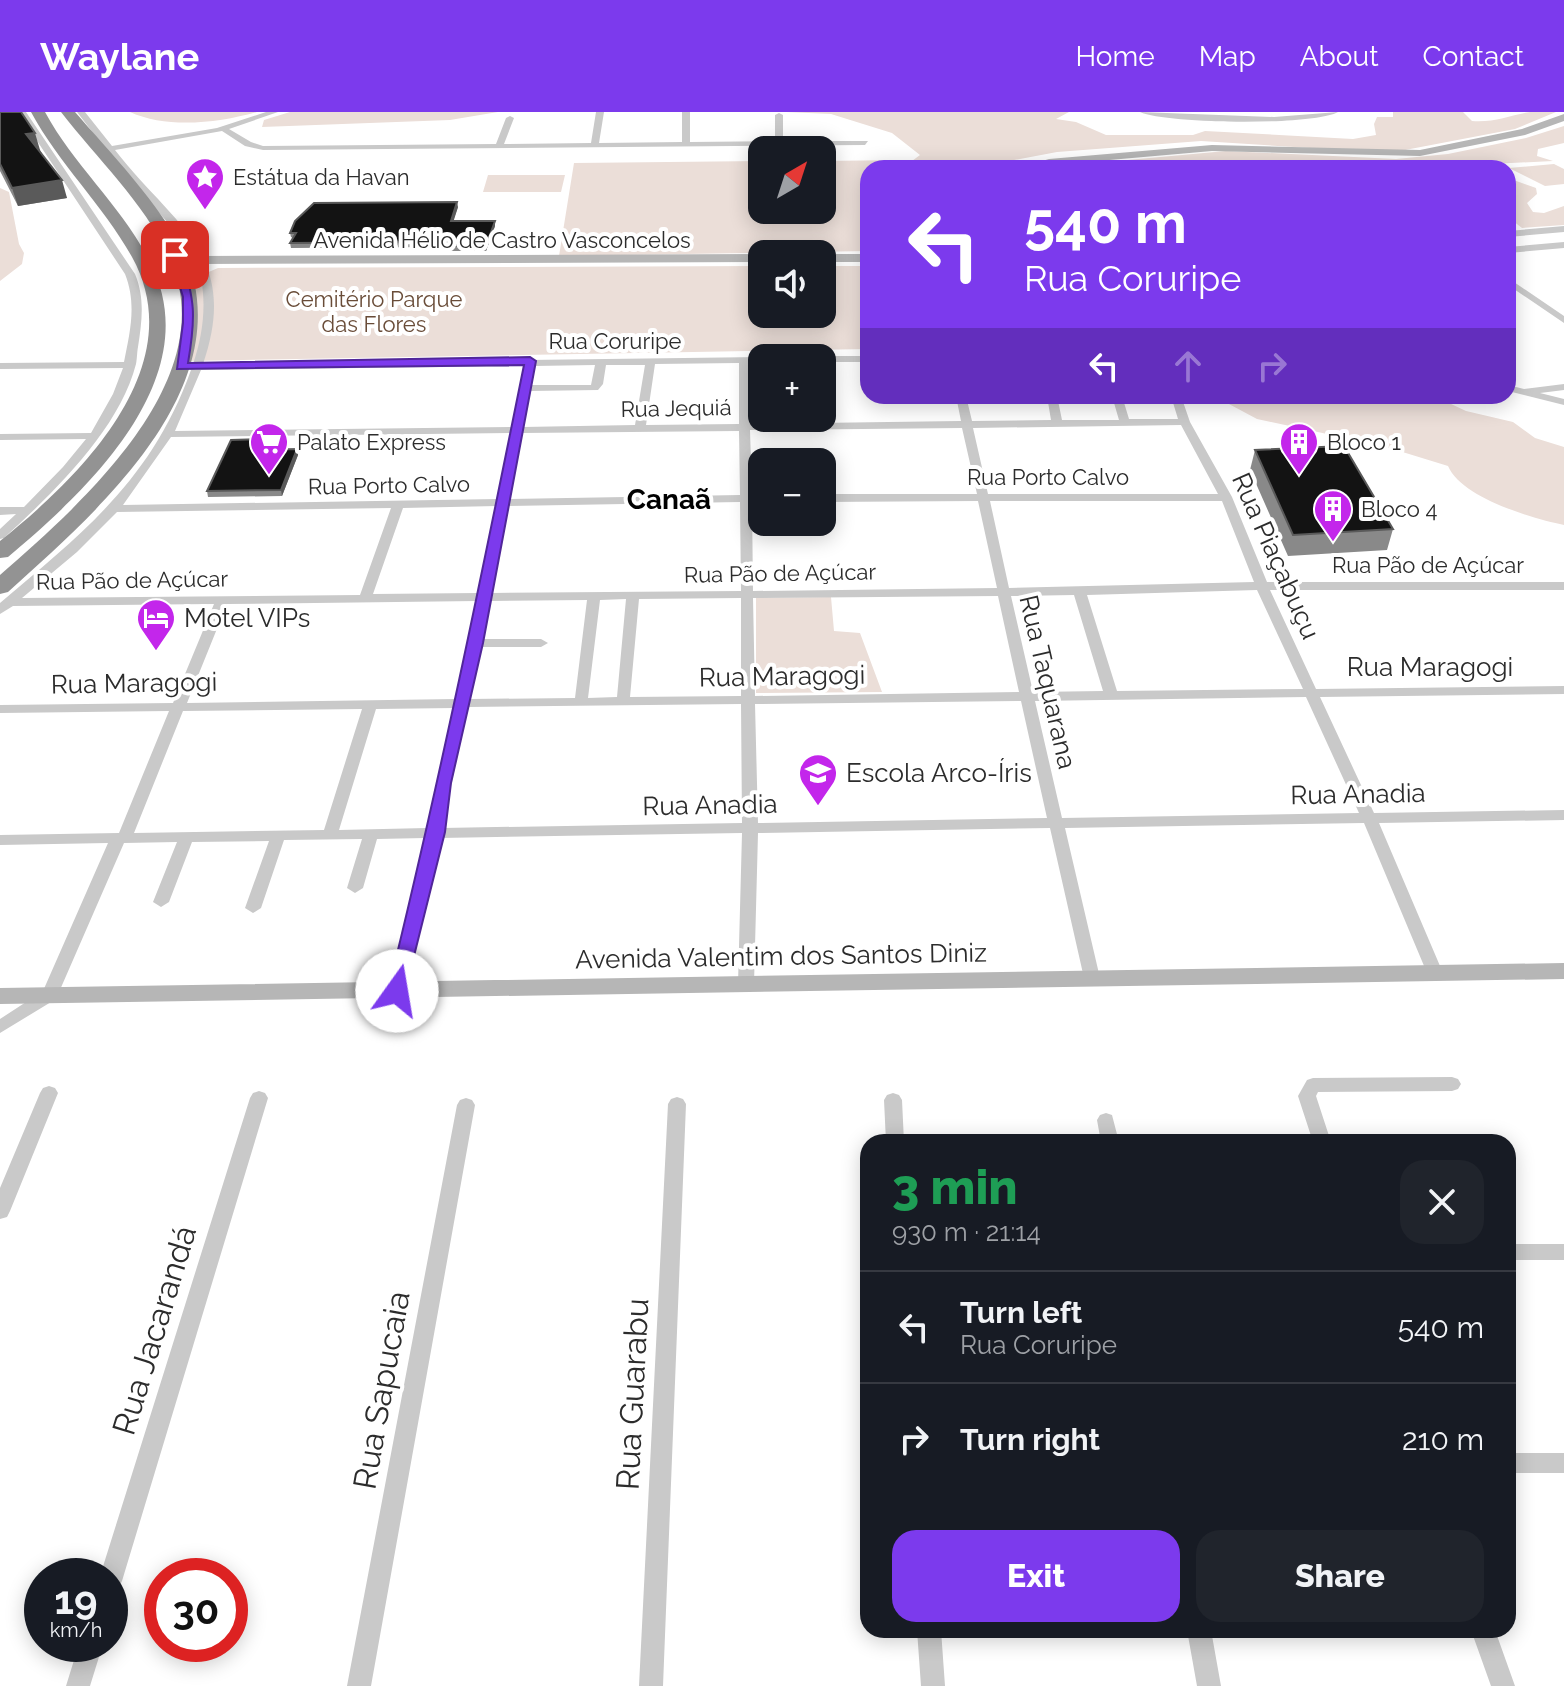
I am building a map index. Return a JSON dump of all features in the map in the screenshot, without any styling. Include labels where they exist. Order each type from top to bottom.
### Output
[{"type":"highway","points":[[0,552],[52,510],[102,456],[129,411],[150,365],[159,315],[157,295],[143,262],[102,198],[44,135],[38,112]]},
{"type":"highway","points":[[68,112],[97,129]]},
{"type":"highway","points":[[44,135],[80,119]]},
{"type":"highway","points":[[3,600],[107,487],[190,367],[185,279],[138,192],[80,119]]},
{"type":"street","points":[[0,535],[28,510],[95,436],[114,407],[131,365],[139,295],[130,274],[44,135],[22,112]]},
{"type":"street","points":[[110,149],[223,129],[274,112]]},
{"type":"street","points":[[595,145],[600,112]]},
{"type":"street","points":[[686,112],[686,145]]},
{"type":"street","points":[[1144,112],[1313,119],[1334,112]]},
{"type":"street","points":[[779,115],[779,136]]},
{"type":"street","points":[[1072,160],[1212,148],[1420,153],[1525,132],[1564,117]]},
{"type":"street","points":[[499,146],[510,118]]},
{"type":"street","points":[[3,600],[113,509],[141,475],[168,434],[190,367],[210,322],[202,263],[184,233],[138,192],[97,129]]},
{"type":"street","points":[[223,129],[248,144],[263,148],[748,144]]},
{"type":"street","points":[[836,143],[865,143]]},
{"type":"street","points":[[1516,233],[1564,229]]},
{"type":"street","points":[[1516,249],[1564,245]]},
{"type":"street","name":"Avenida Hélio de Castro Vasconcelos","points":[[202,263],[748,258]]},
{"type":"street","points":[[836,258],[860,258]]},
{"type":"street","points":[[1516,287],[1564,320]]},
{"type":"street","points":[[836,359],[860,359]]},
{"type":"street","points":[[640,428],[651,360]]},
{"type":"street","points":[[744,360],[748,448]]},
{"type":"street","name":"Rua Coruripe","points":[[190,367],[748,360]]},
{"type":"street","points":[[397,991],[436,832],[443,783],[475,643],[530,361]]},
{"type":"street","points":[[525,388],[589,389],[598,384],[601,361]]},
{"type":"street","points":[[0,366],[131,365]]},
{"type":"street","points":[[1517,389],[1564,387]]},
{"type":"street","points":[[1517,389],[1564,402]]},
{"type":"street","name":"Rua Taquarana","points":[[963,404],[1092,978]]},
{"type":"street","points":[[1053,404],[1057,424]]},
{"type":"street","points":[[1119,404],[1125,423]]},
{"type":"street","name":"Rua Piaçabuçu","points":[[1179,404],[1185,422],[1226,497],[1262,586],[1369,818],[1435,973]]},
{"type":"street","name":"Rua Jequiá","points":[[168,434],[1185,422]]},
{"type":"street","points":[[0,437],[95,436]]},
{"type":"street","name":"Rua Porto Calvo","points":[[836,498],[1226,497]]},
{"type":"street","name":"Rua Porto Calvo","points":[[113,509],[748,498]]},
{"type":"street","points":[[365,598],[398,505]]},
{"type":"street","points":[[0,511],[28,510]]},
{"type":"street","points":[[746,984],[750,828],[745,594],[751,536]]},
{"type":"street","name":"Rua Pão de Açúcar","points":[[3,600],[1079,591],[1262,586],[1557,586]]},
{"type":"street","points":[[1079,591],[1112,697]]},
{"type":"street","points":[[581,702],[594,595]]},
{"type":"street","points":[[623,702],[633,595]]},
{"type":"street","points":[[0,1027],[50,995],[122,838],[222,599]]},
{"type":"street","points":[[475,643],[541,643]]},
{"type":"street","name":"Rua Maragogi","points":[[0,709],[1564,690]]},
{"type":"street","points":[[330,835],[370,706]]},
{"type":"street","name":"Rua Anadia","points":[[0,840],[1564,815]]},
{"type":"street","points":[[355,888],[371,834]]},
{"type":"street","points":[[161,902],[187,836]]},
{"type":"street","points":[[253,908],[278,836]]},
{"type":"street","name":"Avenida Valentim dos Santos Diniz","points":[[0,996],[1564,971]]},
{"type":"street","points":[[1319,1134],[1307,1096],[1313,1085],[1452,1084]]},
{"type":"street","points":[[0,1211],[49,1093]]},
{"type":"street","name":"Rua Jacarandá","points":[[117,1558],[259,1098]]},
{"type":"street","points":[[893,1100],[895,1134]]},
{"type":"street","name":"Rua Guarabu","points":[[651,1686],[677,1104]]},
{"type":"street","name":"Rua Sapucaia","points":[[359,1686],[466,1105]]},
{"type":"street","points":[[1106,1120],[1109,1134]]},
{"type":"street","points":[[1516,1252],[1564,1252]]},
{"type":"street","points":[[1516,1463],[1564,1463]]},
{"type":"street","points":[[930,1638],[933,1686]]},
{"type":"street","points":[[1200,1638],[1209,1686]]},
{"type":"street","points":[[1486,1638],[1503,1686]]},
{"type":"street","points":[[78,1686],[85,1662]]},
{"type":"green space","points":[[130,112],[257,112],[226,119],[176,122],[160,121]]},
{"type":"green space","points":[[290,112],[498,112],[450,120],[262,127],[264,120]]},
{"type":"green space","points":[[786,112],[1069,112],[1056,119],[1076,122],[1106,135],[1193,135],[1205,131],[1353,139],[1376,135],[1374,124],[1377,117],[1393,117],[1393,112],[1463,112],[1472,121],[1480,121],[1530,112],[1556,112],[1515,129],[1405,150],[1342,150],[1201,141],[1057,152],[1014,160],[913,160],[920,155],[892,133],[831,114]]},
{"type":"green space","points":[[1564,126],[1564,143],[1538,149],[1537,156],[1553,161],[1128,160],[1226,151],[1396,159],[1448,154],[1526,138]]},
{"type":"green space","points":[[748,161],[748,224],[836,224],[836,161],[860,161],[860,251],[836,252],[836,240],[748,240],[748,253],[559,256],[574,163]]},
{"type":"green space","points":[[1554,164],[1564,169],[1564,184],[1545,186],[1516,172],[1516,167]]},
{"type":"green space","points":[[488,175],[565,175],[561,192],[483,192]]},
{"type":"green space","points":[[1516,181],[1536,188],[1537,194],[1527,203],[1533,212],[1544,213],[1564,206],[1564,225],[1522,228],[1516,223]]},
{"type":"green space","points":[[0,188],[9,192],[19,244],[24,253],[22,264],[0,281]]},
{"type":"green space","name":"Cemitério Parque das Flores","points":[[748,266],[748,328],[836,328],[836,266],[860,266],[860,349],[836,350],[836,344],[748,344],[748,351],[186,361],[197,277],[218,268]]},
{"type":"green space","points":[[1229,404],[1451,404],[1466,411],[1513,422],[1535,438],[1564,447],[1564,525],[1516,512],[1482,497],[1467,488],[1448,466],[1383,446],[1257,419]]},
{"type":"green space","points":[[831,597],[834,631],[860,633],[882,692],[756,693],[756,598]]},
{"type":"building","points":[[0,112],[21,112],[35,133],[26,134],[62,180],[12,188],[0,164]]},
{"type":"building","points":[[457,202],[451,221],[495,221],[486,246],[443,246],[445,242],[290,243],[296,233],[290,233],[295,221],[314,203]]},
{"type":"building","points":[[260,439],[255,450],[297,449],[281,490],[207,491],[231,440]]},
{"type":"building","points":[[1344,446],[1393,529],[1293,535],[1255,450]]},
{"type":"place","name":"Estátua da Havan","points":[[205,211]]},
{"type":"place","name":"Palato Express","points":[[269,476]]},
{"type":"place","name":"Bloco 1","points":[[1299,476]]},
{"type":"place","name":"Bloco 4","points":[[1333,543]]},
{"type":"place","name":"Motel VIPs","points":[[156,652]]},
{"type":"place","name":"Escola Arco-Íris","points":[[818,807]]},
{"type":"district","name":"Canaã","points":[[669,499]]},
{"type":"route","points":[[175,255],[189,297],[189,323],[181,367],[530,361],[475,643],[443,783],[436,832],[397,991]]}]
